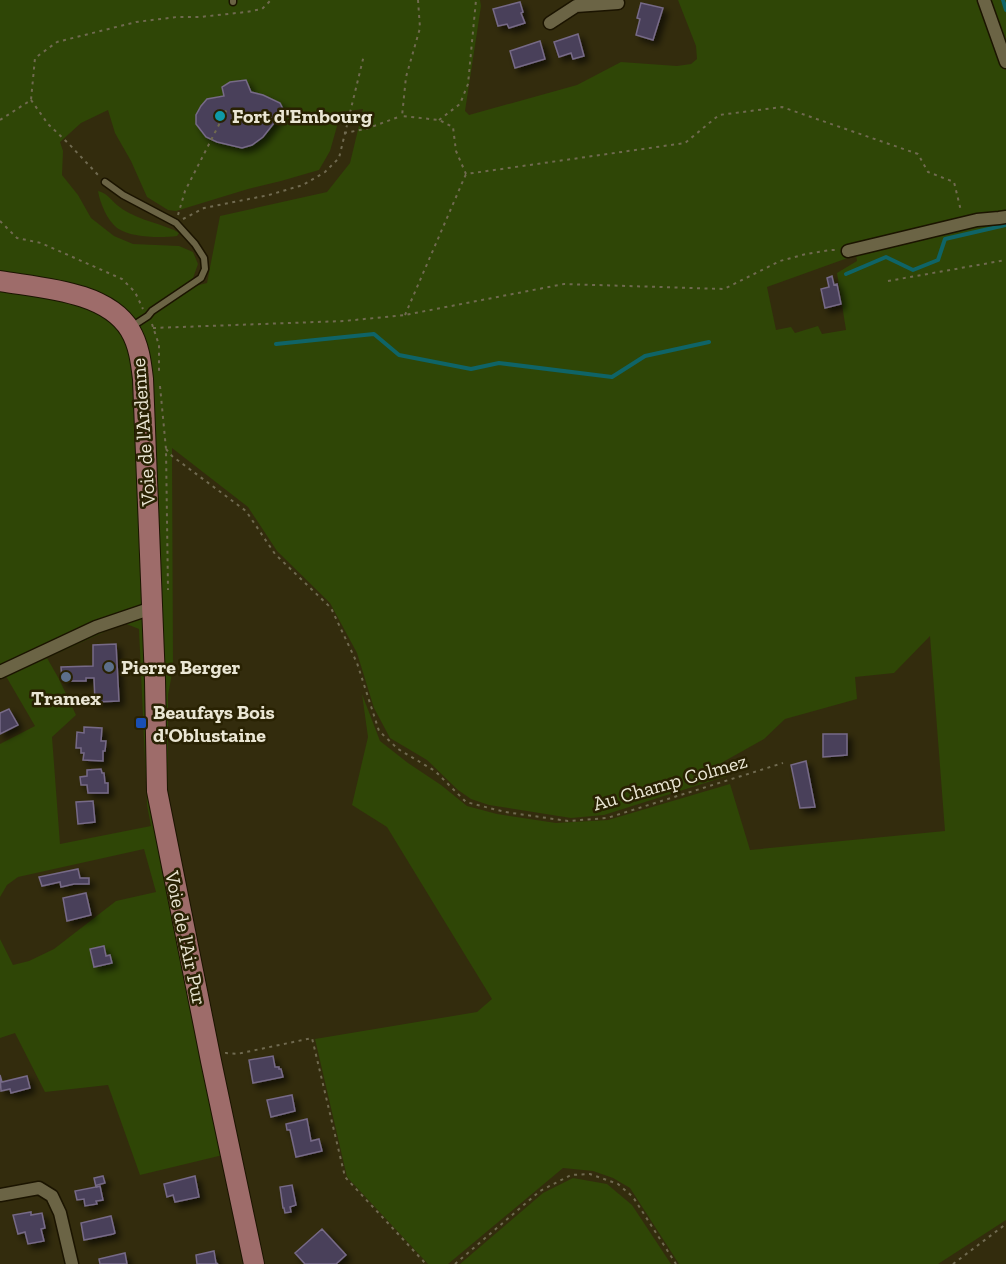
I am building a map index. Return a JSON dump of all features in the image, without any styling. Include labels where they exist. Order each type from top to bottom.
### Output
[{"type":"main road","name":"Voie de l'Ardenne","points":[[0,281],[84,297],[106,307],[129,328],[140,356],[144,379],[160,604]]},
{"type":"main road","name":"Voie de l'Air Pur","points":[[160,604],[157,791],[254,1264]]},
{"type":"street","points":[[984,0],[1006,62]]},
{"type":"street","points":[[550,23],[575,3],[618,3]]},
{"type":"street","points":[[848,251],[977,220],[1006,217]]},
{"type":"street","points":[[0,672],[96,627],[160,604]]},
{"type":"street","points":[[0,1195],[39,1188],[52,1196],[60,1213],[72,1264]]},
{"type":"lane","points":[[105,182],[123,195],[176,223],[204,258],[205,269],[201,278],[129,328]]},
{"type":"path","points":[[105,182],[48,124],[31,100],[35,58],[57,42],[136,22],[246,12],[262,9],[271,0]]},
{"type":"path","points":[[402,116],[406,77],[420,28],[418,0]]},
{"type":"path","points":[[439,120],[460,104],[468,84],[476,0]]},
{"type":"path","points":[[176,223],[204,208],[269,195],[303,185],[325,172],[339,158],[364,56]]},
{"type":"path","points":[[0,120],[31,100]]},
{"type":"path","points":[[466,174],[685,143],[719,116],[782,107],[918,154],[928,172],[954,182],[964,223]]},
{"type":"path","points":[[176,223],[185,191],[227,109]]},
{"type":"path","points":[[344,133],[366,129],[402,116],[439,120],[453,127],[456,151],[466,174],[405,315]]},
{"type":"path","points":[[0,221],[17,238],[41,243],[122,279],[135,292],[145,313]]},
{"type":"path","points":[[153,328],[344,321],[405,315],[564,284],[724,289],[780,261],[831,250],[848,251]]},
{"type":"path","points":[[888,281],[1006,260]]},
{"type":"path","name":"Au Champ Colmez","points":[[160,604],[166,449],[172,456],[246,511],[274,554],[331,608],[357,663],[380,731],[398,749],[435,771],[466,802],[505,812],[568,821],[607,818],[783,764]]},
{"type":"path","points":[[222,1045],[226,1053],[237,1054],[312,1038],[345,1177],[426,1264]]},
{"type":"path","points":[[455,1264],[540,1191],[571,1175],[590,1174],[618,1184],[633,1197],[676,1264]]},
{"type":"path","points":[[952,1264],[1006,1224]]},
{"type":"green space","points":[[0,0],[480,0],[465,111],[469,115],[577,85],[621,62],[677,66],[691,64],[697,59],[696,46],[678,0],[1006,0],[1006,1220],[938,1264],[679,1264],[630,1188],[613,1178],[593,1171],[563,1168],[448,1264],[428,1264],[347,1177],[315,1039],[477,1012],[492,999],[387,827],[352,805],[368,737],[362,694],[380,741],[467,806],[497,814],[556,823],[608,820],[730,784],[750,850],[945,831],[930,636],[894,673],[855,677],[857,699],[785,719],[764,739],[723,762],[727,776],[604,815],[571,818],[489,805],[471,799],[458,790],[427,760],[390,738],[374,708],[357,653],[330,603],[277,551],[248,507],[172,448],[173,668],[168,695],[168,793],[223,1155],[140,1175],[108,1085],[45,1092],[15,1033],[0,1038],[0,939],[13,965],[29,961],[54,949],[116,901],[156,892],[144,849],[18,877],[7,885],[0,897],[0,744],[35,726],[0,666]],"holes":[[[363,109],[350,163],[327,192],[220,216],[207,283],[195,286],[192,281],[198,264],[193,252],[179,246],[133,244],[114,236],[91,218],[78,195],[62,175],[63,151],[60,142],[81,123],[108,110],[115,133],[147,197],[168,210],[176,211],[319,170],[330,151],[341,112]],[[856,255],[857,261],[837,273],[846,330],[822,334],[818,326],[795,333],[791,327],[776,330],[767,287]],[[124,623],[139,629],[147,805],[151,826],[60,844],[52,737],[76,715],[47,658]]]},
{"type":"green space","points":[[98,191],[130,213],[179,233],[177,236],[155,237],[130,234],[117,228],[107,216]]},
{"type":"green space","points":[[573,1178],[607,1184],[632,1205],[671,1264],[460,1264],[543,1193]]},
{"type":"building","points":[[520,2],[525,23],[509,28],[507,24],[498,26],[493,9]]},
{"type":"building","points":[[641,3],[663,8],[653,40],[636,35]]},
{"type":"building","points":[[578,34],[584,56],[573,59],[571,53],[559,57],[554,42]]},
{"type":"building","points":[[540,41],[545,59],[515,68],[510,51]]},
{"type":"building","points":[[246,80],[251,92],[280,103],[282,113],[263,137],[252,145],[242,148],[206,137],[196,124],[196,115],[201,106],[207,99],[224,96],[222,87],[230,82]]},
{"type":"building","points":[[832,276],[834,285],[837,284],[841,304],[825,308],[821,289],[829,287],[827,278]]},
{"type":"building","points":[[116,644],[119,701],[95,702],[94,678],[86,678],[86,681],[62,681],[61,667],[93,666],[93,645]]},
{"type":"building","points":[[9,709],[18,725],[0,734],[0,713]]},
{"type":"building","points":[[84,727],[102,728],[101,741],[106,741],[103,761],[83,760],[84,753],[81,753],[81,748],[76,748],[77,732],[84,733]]},
{"type":"building","points":[[823,734],[847,734],[847,755],[823,757]]},
{"type":"building","points":[[806,761],[815,807],[800,808],[791,765]]},
{"type":"building","points":[[101,769],[105,783],[108,783],[108,793],[88,793],[87,785],[81,785],[80,777],[87,776],[87,770]]},
{"type":"building","points":[[93,801],[95,822],[78,824],[76,802]]},
{"type":"building","points":[[78,869],[80,878],[89,878],[89,884],[61,887],[60,882],[42,886],[39,877]]},
{"type":"building","points":[[86,893],[91,915],[67,921],[63,898]]},
{"type":"building","points":[[104,946],[106,956],[110,955],[112,963],[94,967],[90,949]]},
{"type":"building","points":[[273,1056],[275,1067],[281,1069],[283,1077],[253,1083],[249,1060]]},
{"type":"building","points":[[0,1075],[2,1082],[27,1076],[30,1088],[11,1093],[10,1089],[1,1091]]},
{"type":"building","points":[[292,1095],[295,1111],[271,1117],[267,1100]]},
{"type":"building","points":[[307,1119],[311,1141],[319,1139],[322,1151],[296,1157],[290,1130],[287,1130],[286,1124]]},
{"type":"building","points":[[103,1176],[105,1183],[97,1187],[100,1186],[103,1200],[96,1201],[97,1204],[85,1206],[84,1199],[77,1200],[75,1191],[96,1187],[94,1178]]},
{"type":"building","points":[[195,1176],[199,1197],[175,1202],[173,1195],[167,1197],[164,1184]]},
{"type":"building","points":[[292,1185],[296,1205],[290,1207],[291,1212],[285,1213],[280,1187]]},
{"type":"building","points":[[31,1212],[31,1215],[42,1213],[45,1228],[41,1229],[44,1241],[28,1244],[25,1232],[18,1234],[13,1215]]},
{"type":"building","points":[[111,1216],[115,1233],[84,1240],[81,1223]]},
{"type":"building","points":[[322,1229],[346,1255],[336,1264],[305,1264],[295,1253]]},
{"type":"building","points":[[214,1251],[218,1264],[197,1264],[196,1255]]},
{"type":"building","points":[[125,1253],[127,1264],[100,1264],[99,1259]]},
{"type":"waterway","points":[[1003,0],[1006,10]]},
{"type":"waterway","points":[[846,274],[886,257],[913,270],[938,260],[945,239],[1006,225]]},
{"type":"waterway","points":[[276,344],[374,334],[399,355],[471,369],[499,363],[612,377],[645,356],[709,342]]},
{"type":"place","name":"Fort d'Embourg","points":[[220,116]]},
{"type":"place","name":"Pierre Berger","points":[[109,667]]},
{"type":"place","name":"Tramex","points":[[66,677]]},
{"type":"place","name":"Beaufays Bois d'Oblustaine","points":[[141,723]]}]
